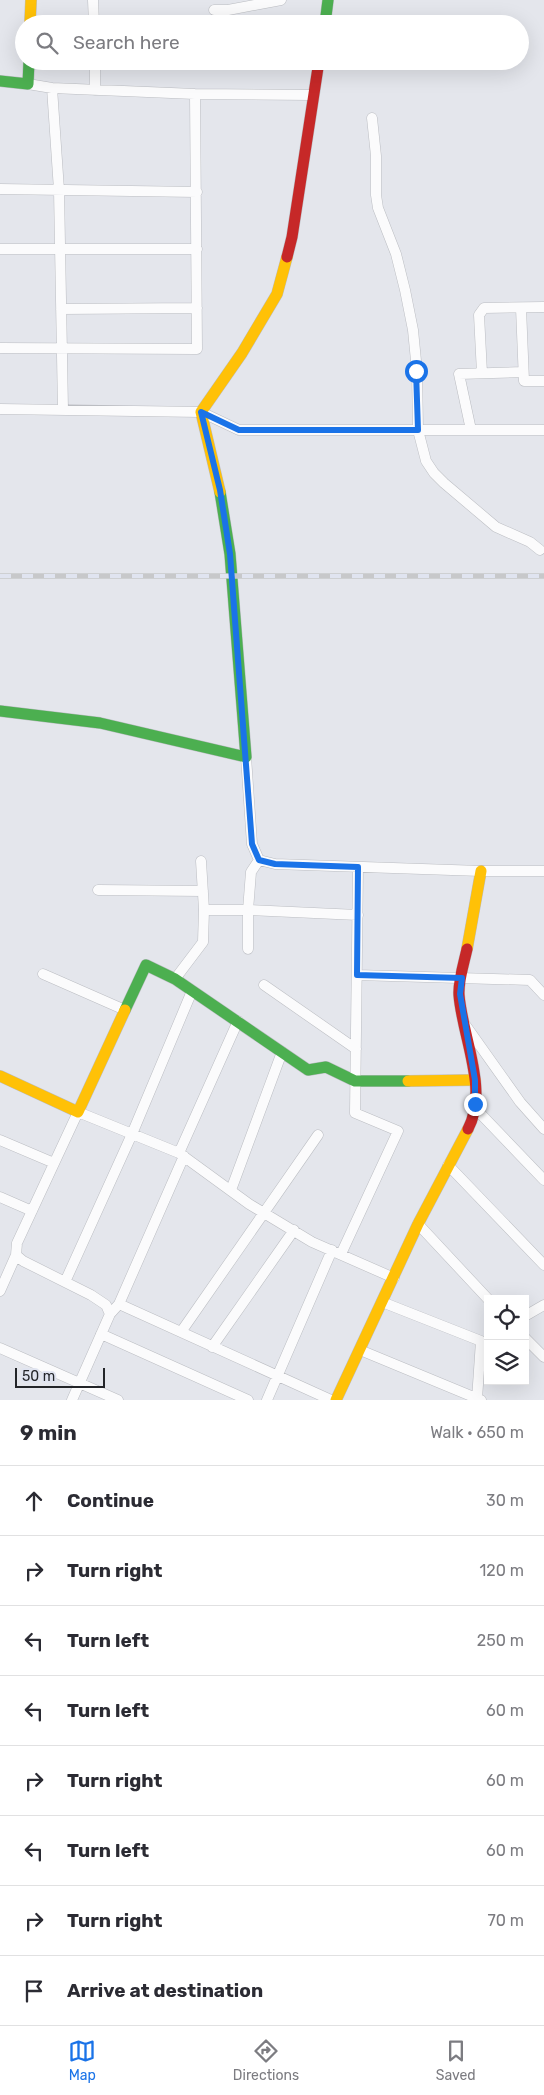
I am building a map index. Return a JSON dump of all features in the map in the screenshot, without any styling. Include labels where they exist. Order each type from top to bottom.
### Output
[{"type":"street","points":[[30,15],[31,0]]},
{"type":"street","points":[[94,0],[94,15]]},
{"type":"street","points":[[214,10],[228,10],[281,0]]},
{"type":"street","points":[[326,15],[328,0]]},
{"type":"street","points":[[28,84],[29,70]]},
{"type":"street","points":[[95,70],[95,90]]},
{"type":"street","points":[[259,860],[252,844],[230,554],[220,490],[201,412],[242,353],[277,294],[292,237],[317,70]]},
{"type":"street","points":[[0,81],[52,88],[95,90],[195,94],[312,95]]},
{"type":"street","points":[[52,88],[59,190],[63,410]]},
{"type":"street","points":[[0,348],[197,350],[195,94]]},
{"type":"street","points":[[372,118],[378,208],[396,254],[413,330],[418,430],[421,448],[434,474],[496,527],[530,542],[540,550]]},
{"type":"street","points":[[0,190],[197,192]]},
{"type":"street","points":[[0,248],[197,249]]},
{"type":"street","points":[[482,373],[479,315],[484,308],[544,307]]},
{"type":"street","points":[[61,309],[197,308]]},
{"type":"street","points":[[521,308],[524,381],[544,381]]},
{"type":"street","points":[[471,430],[459,374],[523,372]]},
{"type":"street","points":[[0,409],[201,412],[239,430],[544,430]]},
{"type":"street","points":[[0,711],[100,723],[246,757]]},
{"type":"street","points":[[259,860],[275,864],[481,871],[544,871]]},
{"type":"street","points":[[248,949],[248,910],[251,872],[259,860]]},
{"type":"street","points":[[175,979],[203,942],[204,910],[201,861]]},
{"type":"street","points":[[267,1400],[337,1252],[398,1131],[355,1112],[358,867]]},
{"type":"street","points":[[119,1304],[278,1377],[336,1399],[418,1224],[472,1122],[475,1108],[475,1080],[460,994],[481,871]]},
{"type":"street","points":[[98,890],[203,891]]},
{"type":"street","points":[[204,910],[358,914]]},
{"type":"street","points":[[0,1290],[16,1255],[18,1243],[32,1211],[146,965],[175,979],[308,1070],[326,1068],[355,1080],[475,1080]]},
{"type":"street","points":[[43,974],[125,1010]]},
{"type":"street","points":[[357,975],[530,980],[544,995]]},
{"type":"street","points":[[264,985],[356,1049]]},
{"type":"street","points":[[65,1282],[132,1134],[192,991]]},
{"type":"street","points":[[72,1400],[110,1314],[119,1304],[238,1021]]},
{"type":"street","points":[[465,1024],[520,1102],[544,1129]]},
{"type":"street","points":[[232,1190],[282,1052]]},
{"type":"street","points":[[0,1076],[78,1112],[182,1154],[264,1213],[337,1252],[394,1278]]},
{"type":"street","points":[[475,1108],[544,1180]]},
{"type":"street","points":[[181,1332],[318,1135]]},
{"type":"street","points":[[0,1140],[54,1164]]},
{"type":"street","points":[[448,1165],[544,1265]]},
{"type":"street","points":[[0,1197],[32,1211]]},
{"type":"street","points":[[418,1224],[484,1295]]},
{"type":"street","points":[[212,1346],[294,1230]]},
{"type":"street","points":[[16,1255],[23,1261],[106,1305],[110,1314]]},
{"type":"street","points":[[360,1350],[479,1399],[484,1339],[382,1302]]},
{"type":"street","points":[[529,1314],[544,1306]]},
{"type":"street","points":[[101,1334],[248,1400]]},
{"type":"street","points":[[527,1340],[544,1358]]},
{"type":"street","points":[[0,1348],[118,1400]]},
{"type":"railway","points":[[0,576],[544,576]]},
{"type":"traffic: fast","points":[[326,15],[328,0]]},
{"type":"traffic: fast","points":[[0,81],[28,84],[29,70]]},
{"type":"traffic: fast","points":[[0,711],[100,723],[246,757],[230,554],[220,492]]},
{"type":"traffic: fast","points":[[125,1010],[146,965],[175,979],[308,1070],[326,1067],[355,1081],[408,1081]]},
{"type":"traffic: slow","points":[[30,15],[31,0]]},
{"type":"traffic: slow","points":[[220,492],[201,412],[242,353],[277,294],[287,257]]},
{"type":"traffic: slow","points":[[467,949],[481,871]]},
{"type":"traffic: slow","points":[[0,1076],[78,1112],[125,1010]]},
{"type":"traffic: slow","points":[[408,1081],[475,1080]]},
{"type":"traffic: slow","points":[[336,1400],[418,1224],[468,1129]]},
{"type":"traffic: jam","points":[[287,257],[292,237],[318,70]]},
{"type":"traffic: jam","points":[[467,949],[460,978],[459,995],[475,1080],[474,1114],[468,1129]]},
{"type":"route","points":[[416,371],[418,430],[239,430],[201,412],[220,490],[230,554],[252,844],[259,860],[275,864],[358,867],[357,975],[462,978],[460,994],[475,1080],[475,1104]]}]
